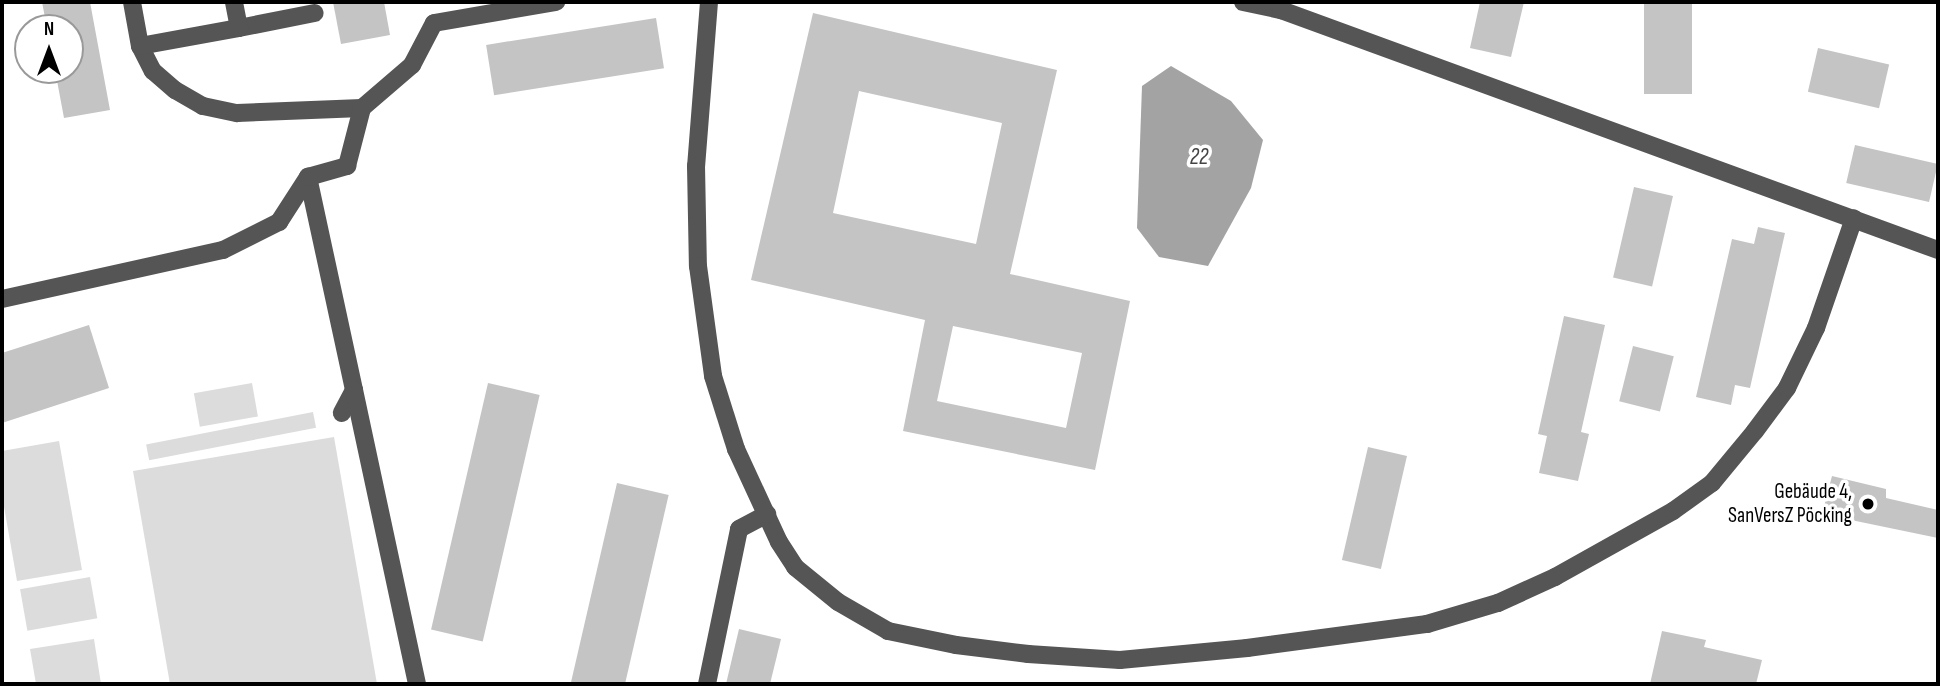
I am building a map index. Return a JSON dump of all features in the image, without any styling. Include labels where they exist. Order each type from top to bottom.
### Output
[{"type":"lane","points":[[132,2],[140,46],[153,71],[175,90],[204,106],[237,113],[362,108]]},
{"type":"lane","points":[[234,2],[239,28]]},
{"type":"lane","points":[[2,299],[223,250],[279,222],[308,177],[347,166],[362,108],[412,65],[434,23],[556,2]]},
{"type":"lane","points":[[709,2],[696,166],[698,266],[713,376],[736,449],[779,542],[795,567],[838,601],[888,631],[957,645],[1028,654],[1120,660],[1325,639],[1427,624],[1498,603],[1555,577],[1673,511],[1712,483],[1787,388],[1816,328],[1854,218]]},
{"type":"lane","points":[[1243,2],[1281,10],[1938,250]]},
{"type":"lane","points":[[140,46],[315,13]]},
{"type":"lane","points":[[308,177],[417,684]]},
{"type":"lane","points":[[342,413],[354,390]]},
{"type":"lane","points":[[707,684],[739,529],[767,514]]},
{"type":"shaded area","points":[[252,383],[258,416],[200,427],[194,393]]},
{"type":"shaded area","points":[[313,412],[316,428],[149,460],[146,444]]},
{"type":"shaded area","points":[[334,437],[377,684],[170,684],[133,471]]},
{"type":"shaded area","points":[[59,441],[82,570],[17,581],[2,495],[2,451]]},
{"type":"shaded area","points":[[90,577],[97,618],[27,631],[20,589]]},
{"type":"shaded area","points":[[94,639],[101,684],[36,684],[30,649]]},
{"type":"water","name":"22","points":[[1171,66],[1231,101],[1263,140],[1251,188],[1208,266],[1159,257],[1137,228],[1142,86]]},
{"type":"building","points":[[42,2],[90,2],[110,110],[64,118],[58,84],[84,84],[84,14],[44,14]]},
{"type":"building","points":[[333,2],[384,2],[390,35],[341,44]]},
{"type":"building","points":[[1480,2],[1524,2],[1511,57],[1470,48]]},
{"type":"building","points":[[1644,2],[1692,2],[1692,94],[1644,94]]},
{"type":"building","points":[[813,13],[1057,70],[1010,274],[1130,301],[1095,470],[903,431],[925,320],[751,280]],"holes":[[[859,91],[1002,123],[976,244],[833,213]],[[953,326],[1082,353],[1066,428],[937,401]]]},
{"type":"building","points":[[656,18],[664,68],[494,95],[486,45]]},
{"type":"building","points":[[1818,48],[1889,64],[1879,108],[1808,92]]},
{"type":"building","points":[[1855,145],[1938,164],[1929,202],[1846,183]]},
{"type":"building","points":[[1634,187],[1673,196],[1652,287],[1613,278]]},
{"type":"building","points":[[1758,227],[1785,233],[1750,388],[1735,385],[1731,405],[1696,397],[1732,239],[1754,244]]},
{"type":"building","points":[[1564,316],[1605,325],[1581,432],[1589,434],[1578,481],[1539,473],[1547,436],[1538,434]]},
{"type":"building","points":[[89,325],[109,388],[2,423],[2,353]]},
{"type":"building","points":[[1633,346],[1674,356],[1660,411],[1619,401]]},
{"type":"building","points":[[488,383],[540,395],[483,641],[431,630]]},
{"type":"building","points":[[1368,447],[1407,456],[1381,569],[1342,560]]},
{"type":"building","name":"Gebäude 4, SanVersZ Pöcking","points":[[1832,476],[1886,489],[1886,498],[1938,510],[1938,538],[1822,514]]},
{"type":"building","points":[[617,483],[669,495],[625,684],[571,684]]},
{"type":"building","points":[[739,629],[781,639],[770,684],[726,684]]},
{"type":"building","points":[[1662,631],[1706,640],[1704,647],[1762,660],[1756,684],[1650,684]]},
{"type":"place","name":"Gebäude 4, SanVersZ Pöcking","points":[[1868,504]]}]
